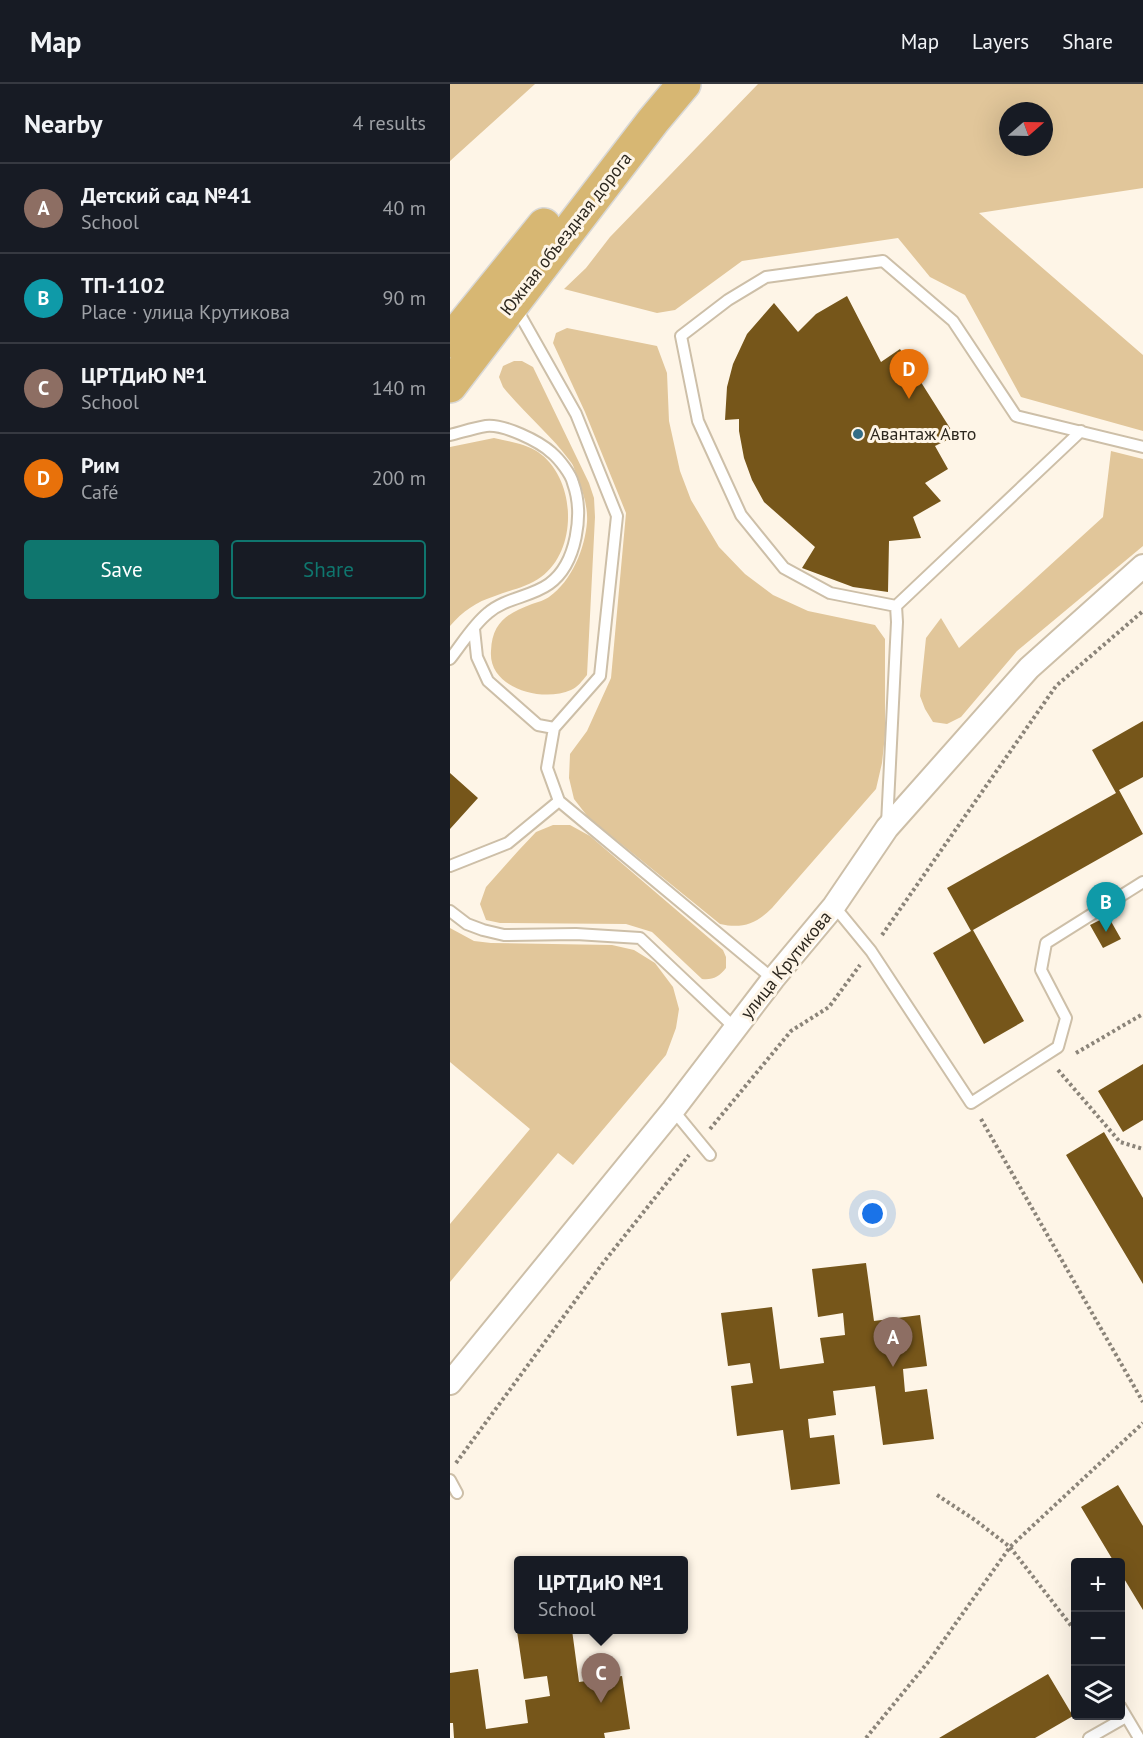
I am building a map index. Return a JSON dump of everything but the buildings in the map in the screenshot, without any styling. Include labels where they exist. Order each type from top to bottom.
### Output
[{"type":"main road","name":"Южная объездная дорога","points":[[450,341],[658,84]]},
{"type":"main road","name":"Южная объездная дорога","points":[[450,386],[652,121],[684,84]]},
{"type":"street","name":"улица Крутикова","points":[[451,1379],[673,1110],[772,979],[834,906],[887,828],[1029,668],[1143,566]]},
{"type":"lane","points":[[896,606],[830,593],[784,568],[741,515],[698,421],[681,336],[728,300],[766,277],[883,261],[953,321],[1016,416],[1143,447]]},
{"type":"lane","points":[[513,302],[576,414],[617,516],[600,676],[554,728],[547,768],[559,801],[772,979]]},
{"type":"lane","points":[[450,435],[488,426],[522,435],[553,454],[573,482],[579,518],[567,565],[551,582],[533,594],[504,603],[488,612],[450,658]]},
{"type":"lane","points":[[896,606],[1081,431]]},
{"type":"lane","points":[[887,828],[896,606]]},
{"type":"lane","points":[[474,629],[477,657],[488,681],[538,725],[554,728]]},
{"type":"lane","points":[[450,866],[508,843],[559,801]]},
{"type":"lane","points":[[834,906],[871,951],[971,1103],[1058,1047],[1066,1018],[1041,970],[1046,943],[1143,882]]},
{"type":"lane","points":[[450,910],[467,924],[504,934],[576,934],[640,938],[735,1028]]},
{"type":"lane","points":[[673,1110],[710,1155]]},
{"type":"lane","points":[[450,1480],[457,1493]]},
{"type":"lane","points":[[1125,1714],[1139,1738]]},
{"type":"lane","points":[[1089,1738],[1112,1720]]},
{"type":"path","points":[[450,1470],[603,1263],[699,1142],[791,1031],[829,1007],[871,951],[1056,686],[1143,611]]},
{"type":"path","points":[[1054,1066],[1120,1142],[1143,1149]]},
{"type":"path","points":[[971,1103],[1143,1402]]},
{"type":"path","points":[[866,1738],[929,1662],[1010,1547],[1143,1423]]},
{"type":"path","points":[[938,1496],[975,1520],[1010,1547],[1071,1626]]},
{"type":"shaded area","points":[[450,84],[535,84],[450,161]]},
{"type":"shaded area","points":[[758,84],[1143,84],[1143,188],[979,213],[1143,355],[1143,431],[1021,397],[965,295],[930,277],[898,238],[742,261],[675,310],[657,313],[564,289],[586,268],[610,237]]},
{"type":"shaded area","points":[[567,328],[657,346],[667,373],[669,421],[680,471],[691,500],[719,547],[745,574],[773,595],[808,611],[875,625],[885,639],[885,735],[876,789],[772,908],[748,924],[735,926],[720,924],[588,817],[574,799],[569,778],[570,754],[587,731],[611,678],[626,513],[585,412],[553,343],[556,333]]},
{"type":"shaded area","points":[[514,361],[522,361],[533,367],[594,498],[587,675],[573,689],[559,694],[546,695],[519,689],[498,675],[492,664],[492,641],[498,626],[516,611],[547,598],[564,582],[580,553],[587,522],[585,499],[571,463],[555,442],[503,387],[499,377],[503,366]]},
{"type":"shaded area","points":[[494,438],[528,447],[538,452],[551,464],[566,496],[567,532],[562,549],[553,565],[541,577],[525,586],[476,604],[450,626],[450,447]]},
{"type":"shaded area","points":[[1111,451],[1143,459],[1143,546],[1017,651],[961,717],[947,724],[933,722],[920,696],[926,638],[941,618],[959,648],[1103,517]]},
{"type":"shaded area","points":[[553,825],[570,825],[590,836],[723,950],[726,957],[726,968],[718,976],[702,979],[652,932],[626,924],[500,923],[486,920],[480,904],[486,887],[536,832]]},
{"type":"shaded area","points":[[450,928],[474,941],[612,945],[634,950],[655,963],[673,987],[679,1009],[676,1028],[666,1055],[573,1165],[558,1153],[450,1282],[450,1224],[530,1129],[450,1062]]},
{"type":"place","name":"Рим","points":[[909,399]]},
{"type":"place","name":"Авантаж Авто","points":[[858,434]]},
{"type":"place","name":"ТП-1102","points":[[1106,932]]},
{"type":"place","name":"Детский сад №41","points":[[893,1367]]},
{"type":"place","name":"ЦРТДиЮ №1","points":[[601,1703]]}]
